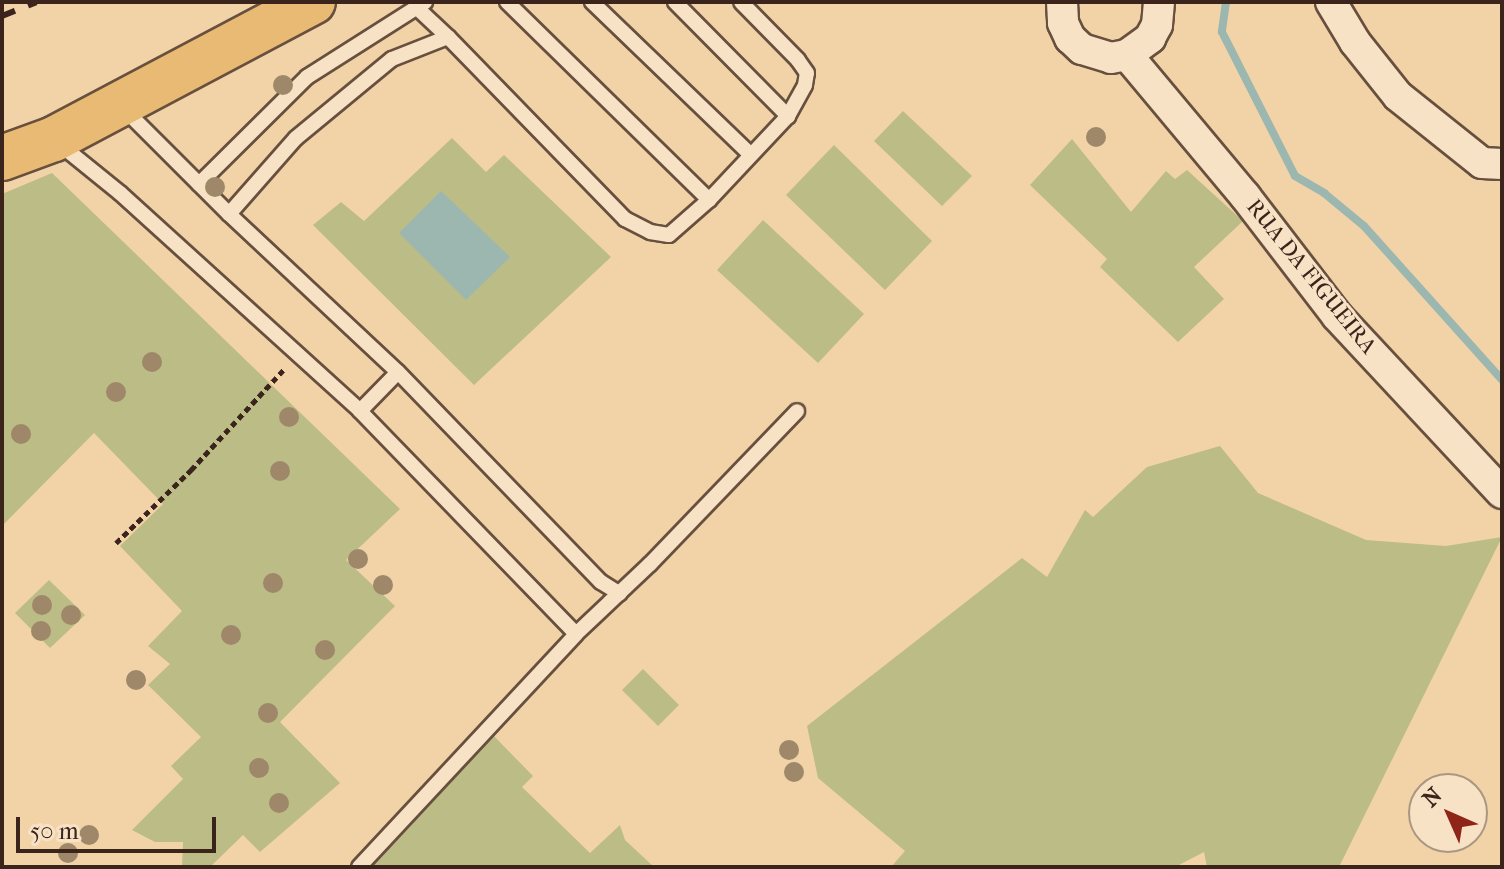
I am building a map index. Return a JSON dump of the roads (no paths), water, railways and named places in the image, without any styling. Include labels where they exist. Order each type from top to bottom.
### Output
[{"type":"main road","points":[[2,158],[54,139],[313,2]]},
{"type":"street","points":[[1062,2],[1063,23],[1082,49],[1096,56],[1127,55],[1150,38],[1157,25],[1159,2]]},
{"type":"street","points":[[1331,2],[1355,42],[1398,96],[1482,163],[1502,164]]},
{"type":"street","name":"RUA DA FIGUEIRA","points":[[1127,55],[1245,196],[1337,316],[1502,493]]},
{"type":"lane","points":[[507,2],[709,200]]},
{"type":"lane","points":[[592,2],[750,154]]},
{"type":"lane","points":[[675,2],[788,116]]},
{"type":"lane","points":[[199,184],[307,77],[420,5],[633,225],[669,235],[709,200],[788,116],[799,99],[807,73],[741,2]]},
{"type":"lane","points":[[229,214],[296,138],[392,59],[448,37]]},
{"type":"lane","points":[[119,103],[229,214],[398,372],[601,582],[620,594]]},
{"type":"lane","points":[[54,139],[120,193],[296,357],[360,411],[576,634]]},
{"type":"lane","points":[[360,411],[398,372]]},
{"type":"lane","points":[[359,867],[576,634],[620,594],[797,411]]},
{"type":"water","points":[[441,191],[510,257],[466,300],[399,233]]},
{"type":"waterway","points":[[1226,2],[1222,32],[1295,176],[1324,193],[1364,226],[1502,380]]},
{"type":"railway","points":[[2,16],[36,2]]}]
